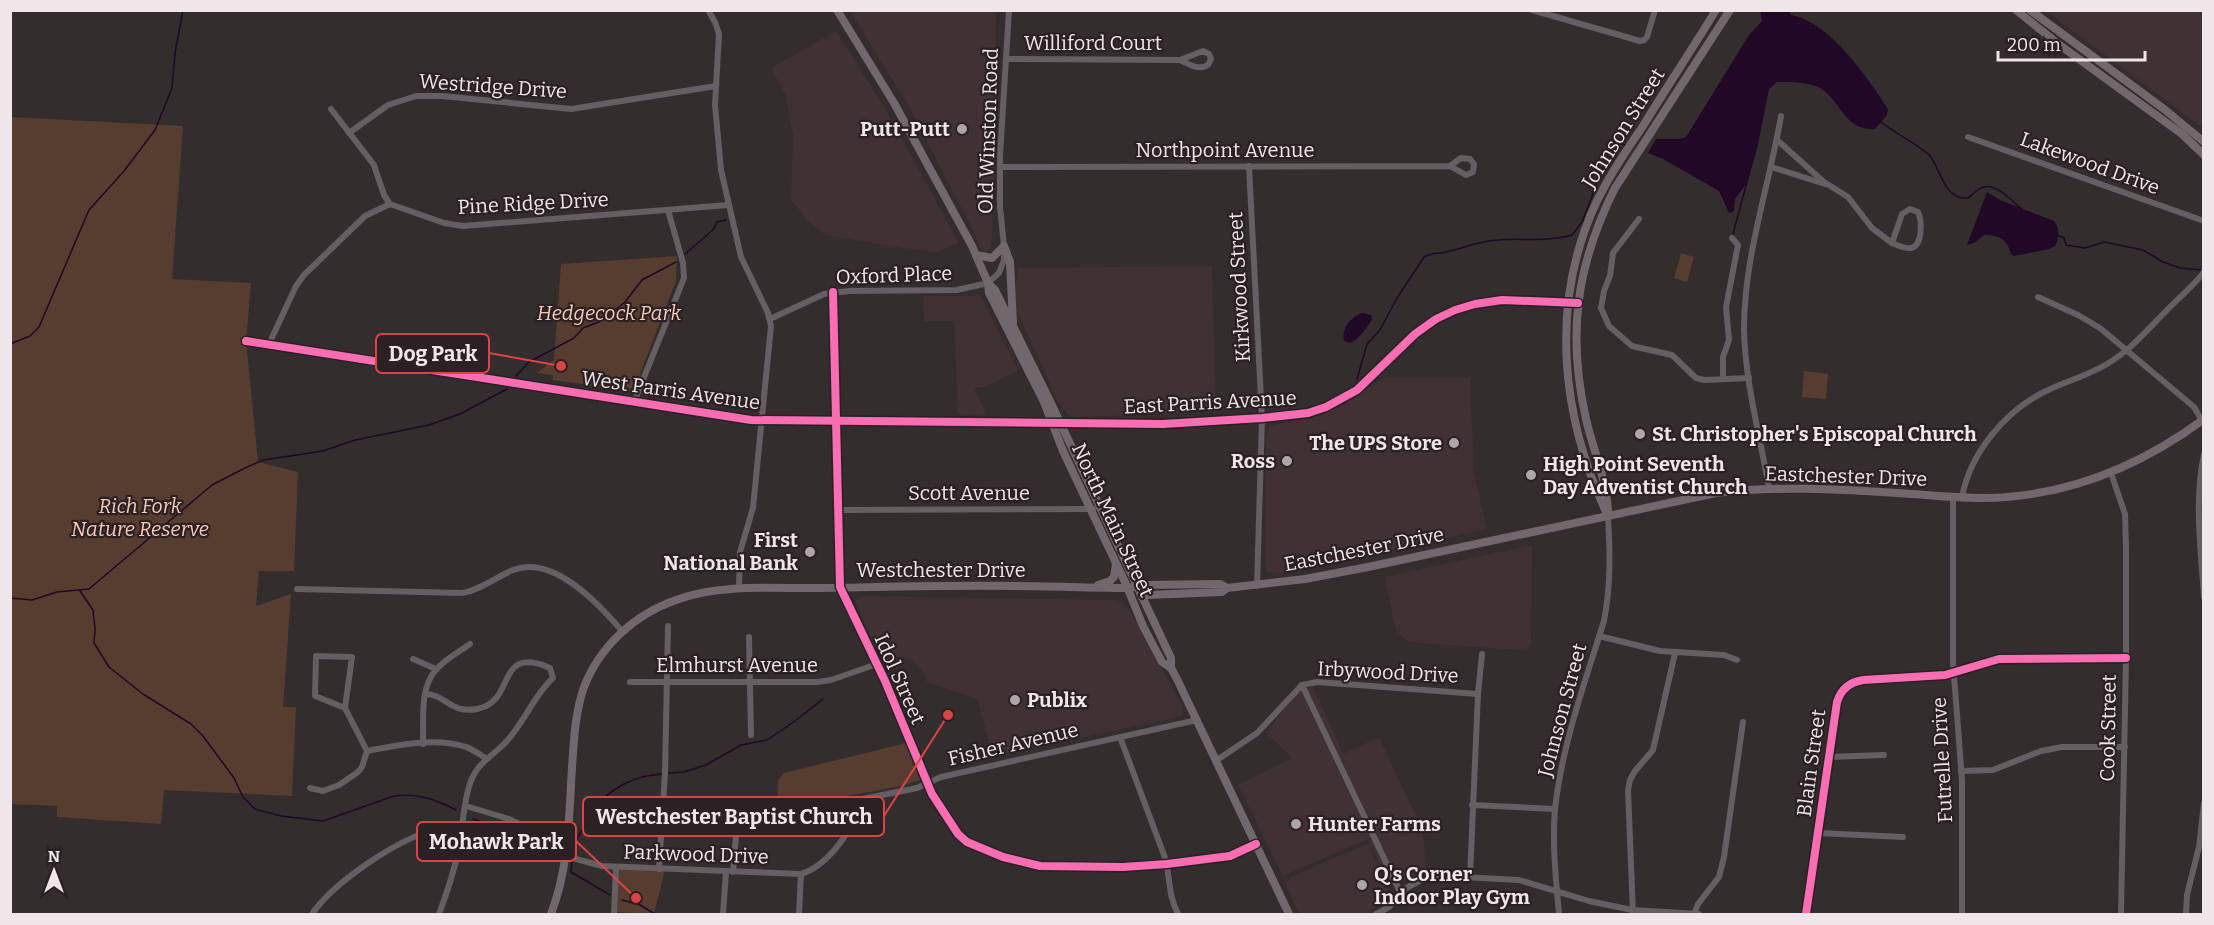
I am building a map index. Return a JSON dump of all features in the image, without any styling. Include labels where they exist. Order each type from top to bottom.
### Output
[{"type":"main road","name":"North Main Street","points":[[837,10],[897,110],[976,255],[988,283],[989,293],[1100,507],[1132,588],[1137,613],[1162,662],[1171,668]]},
{"type":"main road","name":"Johnson Street","points":[[1608,516],[1587,464],[1571,395],[1564,341],[1567,302],[1586,229],[1606,183],[1716,10]]},
{"type":"main road","name":"Johnson Street","points":[[1608,516],[1606,488],[1586,419],[1576,365],[1575,325],[1592,244],[1604,211],[1616,188],[1730,10]]},
{"type":"main road","points":[[2016,10],[2061,46],[2182,134],[2204,155]]},
{"type":"main road","points":[[2030,10],[2164,108],[2204,142]]},
{"type":"main road","points":[[976,255],[992,258],[1004,246],[1010,262],[1014,329]]},
{"type":"main road","name":"North Main Street","points":[[988,283],[995,290],[1050,400],[1055,424],[1090,510],[1115,560],[1152,620],[1171,658],[1171,668],[1217,760],[1289,915]]},
{"type":"main road","name":"Eastchester Drive","points":[[1132,588],[1146,585],[1220,584],[1227,588],[1257,586],[1368,567],[1716,493],[1769,488],[1800,488],[1957,497],[2007,497],[2035,493],[2065,487],[2111,473],[2148,456],[2203,421]]},
{"type":"main road","points":[[1076,588],[1110,581],[1115,574],[1115,560]]},
{"type":"main road","name":"Westchester Drive","points":[[551,915],[566,852],[577,712],[585,686],[601,657],[622,631],[647,613],[677,599],[710,591],[739,589],[1015,586],[1132,588]]},
{"type":"main road","name":"Eastchester Drive","points":[[1132,588],[1148,595],[1222,592],[1227,588]]},
{"type":"main road","points":[[1152,620],[1152,607],[1161,596],[1179,594]]},
{"type":"street","points":[[708,10],[719,34],[716,86],[717,141],[728,205],[741,257],[770,319],[753,508],[738,561],[739,589]]},
{"type":"street","name":"Old Winston Road","points":[[988,283],[994,279],[1002,266],[1004,246],[1000,207],[1000,167],[1009,10]]},
{"type":"street","points":[[1532,10],[1640,41],[1647,37],[1655,10]]},
{"type":"street","name":"Williford Court","points":[[1006,59],[1180,60]]},
{"type":"street","name":"Westridge Drive","points":[[349,133],[388,105],[416,96],[571,108],[716,86]]},
{"type":"street","points":[[269,344],[296,286],[304,275],[365,216],[390,204],[384,195],[374,165],[331,109]]},
{"type":"street","points":[[1769,488],[1749,378],[1745,341],[1745,303],[1756,230],[1781,116]]},
{"type":"street","name":"Lakewood Drive","points":[[1968,137],[2203,219]]},
{"type":"street","points":[[1777,140],[1830,186],[1848,197],[1872,228],[1892,243],[1910,248],[1916,245],[1920,219],[1918,212],[1910,209],[1904,211],[1892,243]]},
{"type":"street","name":"Kirkwood Street","points":[[1249,166],[1262,418],[1257,586]]},
{"type":"street","name":"Northpoint Avenue","points":[[1000,167],[1450,166]]},
{"type":"street","points":[[1771,168],[1830,186]]},
{"type":"street","name":"Pine Ridge Drive","points":[[390,204],[444,223],[463,226],[728,205]]},
{"type":"street","points":[[634,402],[684,278],[683,263],[668,210]]},
{"type":"street","points":[[1639,219],[1613,253],[1610,276],[1601,302],[1605,319],[1612,330],[1632,346],[1672,355],[1696,378],[1705,380],[1749,378]]},
{"type":"street","points":[[1723,379],[1723,357],[1729,340],[1726,307],[1738,245],[1732,238]]},
{"type":"street","name":"Futrelle Drive","points":[[1962,915],[1961,771],[1954,673],[1957,497],[1981,451],[2012,413],[2044,392],[2092,372],[2126,350],[2204,272]]},
{"type":"street","name":"Oxford Place","points":[[770,319],[813,297],[833,292],[957,290],[988,283]]},
{"type":"street","name":"Idol Street","points":[[833,292],[840,587],[877,664],[927,784],[958,834],[967,842],[1003,857],[1040,866],[1123,867],[1167,864],[1230,856],[1256,844]]},
{"type":"street","points":[[2038,297],[2088,320],[2194,407],[2203,421]]},
{"type":"street","name":"East Parris Avenue","points":[[1055,424],[1163,424],[1308,413],[1343,399],[1373,376],[1415,334],[1455,310],[1502,300],[1578,303]]},
{"type":"street","name":"West Parris Avenue","points":[[246,341],[762,421],[1055,424]]},
{"type":"street","points":[[2204,454],[2198,499],[2204,597]]},
{"type":"street","name":"Cook Street","points":[[2111,473],[2125,514],[2126,658],[2121,915]]},
{"type":"street","name":"Scott Avenue","points":[[839,510],[1090,510],[1100,507]]},
{"type":"street","name":"Johnson Street","points":[[1559,915],[1555,889],[1555,809],[1564,759],[1599,636],[1610,580],[1608,516]]},
{"type":"street","points":[[297,589],[462,593],[476,590],[514,570],[530,568],[555,574],[581,588],[622,631]]},
{"type":"street","points":[[660,869],[668,681],[668,626]]},
{"type":"street","points":[[1599,636],[1644,648],[1675,653],[1724,655],[1737,660]]},
{"type":"street","points":[[749,637],[748,682],[751,735]]},
{"type":"street","points":[[423,744],[426,694],[436,669],[470,644]]},
{"type":"street","points":[[1633,913],[1628,790],[1635,771],[1653,750],[1675,653]]},
{"type":"street","points":[[1470,877],[1472,805],[1482,654]]},
{"type":"street","points":[[310,788],[323,791],[339,785],[358,772],[367,751],[345,708],[352,657],[316,657],[315,696],[345,708]]},
{"type":"street","name":"Blain Street","points":[[1806,915],[1837,702],[1839,695],[1850,684],[1863,680],[1954,673],[1999,659],[2126,658]]},
{"type":"street","points":[[413,659],[436,669]]},
{"type":"street","points":[[426,694],[439,698],[456,708],[476,709],[496,699],[512,670],[519,663],[536,662],[550,668],[553,676],[552,680],[539,692],[521,724],[506,742],[478,766],[473,774],[452,878],[439,915]]},
{"type":"street","name":"Elmhurst Avenue","points":[[630,682],[824,681],[877,664]]},
{"type":"street","name":"Irbywood Drive","points":[[1217,760],[1257,733],[1302,685],[1317,682],[1478,694]]},
{"type":"street","points":[[1302,685],[1401,894]]},
{"type":"street","name":"Fisher Avenue","points":[[661,808],[788,814],[868,798],[927,784],[941,777],[1197,720]]},
{"type":"street","points":[[1376,915],[1423,879],[1443,876],[1519,880],[1633,913],[1696,914],[1698,904],[1719,877],[1724,857],[1743,722]]},
{"type":"street","points":[[1120,737],[1167,864],[1168,887],[1178,915]]},
{"type":"street","points":[[367,751],[412,742],[446,743],[467,747],[487,759]]},
{"type":"street","points":[[1961,771],[1993,770],[2041,752],[2062,747],[2125,747]]},
{"type":"street","points":[[1828,758],[1884,755]]},
{"type":"street","points":[[799,915],[801,874],[807,872],[838,845],[868,798]]},
{"type":"street","points":[[2186,915],[2187,895],[2199,847],[2204,803]]},
{"type":"street","points":[[1472,805],[1555,809]]},
{"type":"street","name":"Parkwood Drive","points":[[466,806],[523,825],[583,861],[616,868],[801,874]]},
{"type":"street","points":[[733,872],[738,811]]},
{"type":"street","points":[[312,915],[339,886],[362,868],[405,841],[432,831],[462,828]]},
{"type":"street","points":[[1818,833],[1903,837]]},
{"type":"street","points":[[614,915],[616,868]]},
{"type":"street","points":[[723,915],[726,872]]},
{"type":"shaded area","points":[[850,11],[996,11],[992,239],[991,248],[988,251],[982,251],[908,105]]},
{"type":"shaded area","points":[[1760,11],[1789,11],[1791,15],[1820,28],[1858,67],[1888,109],[1887,115],[1875,129],[1865,129],[1850,120],[1833,99],[1820,88],[1805,83],[1777,82],[1769,89],[1757,149],[1747,183],[1735,199],[1734,211],[1729,213],[1719,191],[1648,153],[1656,139],[1686,137],[1749,35],[1762,21]]},
{"type":"shaded area","points":[[2046,11],[2203,11],[2203,128]]},
{"type":"shaded area","points":[[836,31],[888,113],[959,243],[935,253],[825,235],[806,219],[791,199],[793,134],[785,94],[771,68]]},
{"type":"shaded area","points":[[1987,192],[2000,200],[2054,221],[2058,233],[2055,246],[2014,256],[2005,241],[1994,236],[1984,235],[1974,243],[1967,245]]},
{"type":"shaded area","points":[[1212,266],[1216,410],[1074,417],[1067,414],[1056,398],[1017,310],[1015,293],[1018,268]]},
{"type":"shaded area","points":[[923,296],[981,296],[1018,370],[984,387],[974,388],[986,415],[958,414],[954,321],[924,321]]},
{"type":"shaded area","points":[[1362,313],[1371,315],[1370,323],[1354,341],[1350,343],[1344,341],[1343,336],[1348,324]]},
{"type":"shaded area","points":[[1383,378],[1470,378],[1474,473],[1487,529],[1322,565],[1279,573],[1267,572],[1265,566],[1266,439],[1269,426],[1319,415],[1343,405]]},
{"type":"shaded area","points":[[1532,545],[1531,644],[1528,651],[1408,642],[1396,631],[1384,577]]},
{"type":"shaded area","points":[[865,596],[1117,600],[1127,606],[1182,706],[1183,716],[993,756],[977,699],[927,682],[922,670],[911,659],[878,653],[855,602],[857,598]]},
{"type":"shaded area","points":[[1313,686],[1343,754],[1379,737],[1423,830],[1426,872],[1388,887],[1369,839],[1283,876],[1238,785],[1292,758],[1266,733],[1295,694]]},
{"type":"shaded area","points":[[1368,843],[1390,896],[1367,914],[1299,914],[1284,880]]},
{"type":"green space","name":"Rich Fork Nature Reserve","points":[[10,117],[183,126],[172,279],[251,283],[246,341],[258,462],[298,472],[294,571],[259,571],[256,606],[291,594],[283,707],[296,707],[292,796],[164,790],[161,824],[57,817],[57,806],[11,804]]},
{"type":"green space","points":[[1681,253],[1694,257],[1687,282],[1674,278]]},
{"type":"green space","name":"Hedgecock Park","points":[[677,256],[676,281],[640,374],[639,392],[553,380],[553,375],[537,373],[554,360],[561,264]]},
{"type":"green space","points":[[1804,371],[1828,374],[1826,399],[1802,397]]},
{"type":"green space","points":[[906,743],[920,780],[902,786],[777,809],[778,780],[784,773]]},
{"type":"green space","points":[[616,868],[665,870],[654,914],[614,912]]},
{"type":"waterway","points":[[10,344],[30,336],[39,327],[89,210],[124,171],[155,130],[172,88],[175,53],[183,10]]},
{"type":"waterway","points":[[1880,121],[1930,156],[1944,183],[1953,194],[1968,198],[1984,187],[1994,188],[2022,209]]},
{"type":"waterway","points":[[1357,379],[1367,344],[1380,330],[1397,298],[1424,257],[1491,241],[1544,239],[1572,235],[1582,222],[1612,145],[1617,143],[1625,145]]},
{"type":"waterway","points":[[1733,234],[1752,163]]},
{"type":"waterway","points":[[685,254],[713,230],[717,222],[726,220]]},
{"type":"waterway","points":[[2057,235],[2064,238],[2066,245],[2085,248],[2104,242],[2143,250],[2163,262],[2180,268],[2200,270]]},
{"type":"waterway","points":[[516,376],[529,362],[574,338],[583,328],[601,321],[625,302],[642,280],[676,262]]},
{"type":"waterway","points":[[10,598],[32,600],[57,592],[89,589],[212,485],[263,460],[323,451],[355,440],[429,425],[460,414],[507,389]]},
{"type":"waterway","points":[[80,591],[93,610],[94,643],[109,667],[143,694],[191,724],[203,736],[234,778],[243,797],[255,809],[281,816],[323,821],[394,796],[411,795],[426,798],[456,810]]},
{"type":"waterway","points":[[668,773],[684,772],[706,765],[741,745],[767,740],[823,699]]},
{"type":"waterway","points":[[572,853],[571,848],[590,816],[599,803],[615,789],[642,777],[663,774]]},
{"type":"waterway","points":[[473,819],[555,847]]},
{"type":"waterway","points":[[572,861],[571,872],[610,895]]},
{"type":"waterway","points":[[622,900],[640,905],[655,914]]},
{"type":"cycle path","points":[[833,292],[840,587],[885,681],[932,794],[958,834],[967,842],[1003,857],[1040,866],[1123,867],[1167,864],[1230,856],[1256,844]]},
{"type":"cycle path","points":[[246,341],[751,420],[1163,424],[1308,413],[1326,407],[1357,390],[1415,334],[1436,319],[1455,310],[1502,300],[1578,303]]},
{"type":"cycle path","points":[[1806,914],[1837,702],[1847,687],[1863,680],[1945,675],[1999,659],[2126,658]]},
{"type":"place","name":"Putt-Putt","points":[[962,129]]},
{"type":"place","name":"Dog Park","points":[[561,366]]},
{"type":"place","name":"St. Christopher's Episcopal Church","points":[[1640,434]]},
{"type":"place","name":"The UPS Store","points":[[1454,443]]},
{"type":"place","name":"Ross","points":[[1287,461]]},
{"type":"place","name":"High Point Seventh Day Adventist Church","points":[[1531,475]]},
{"type":"place","name":"First National Bank","points":[[810,552]]},
{"type":"place","name":"Publix","points":[[1015,700]]},
{"type":"place","name":"Westchester Baptist Church","points":[[948,715]]},
{"type":"place","name":"Hunter Farms","points":[[1296,824]]},
{"type":"place","name":"Q's Corner Indoor Play Gym","points":[[1362,885]]},
{"type":"place","name":"Mohawk Park","points":[[636,898]]}]
